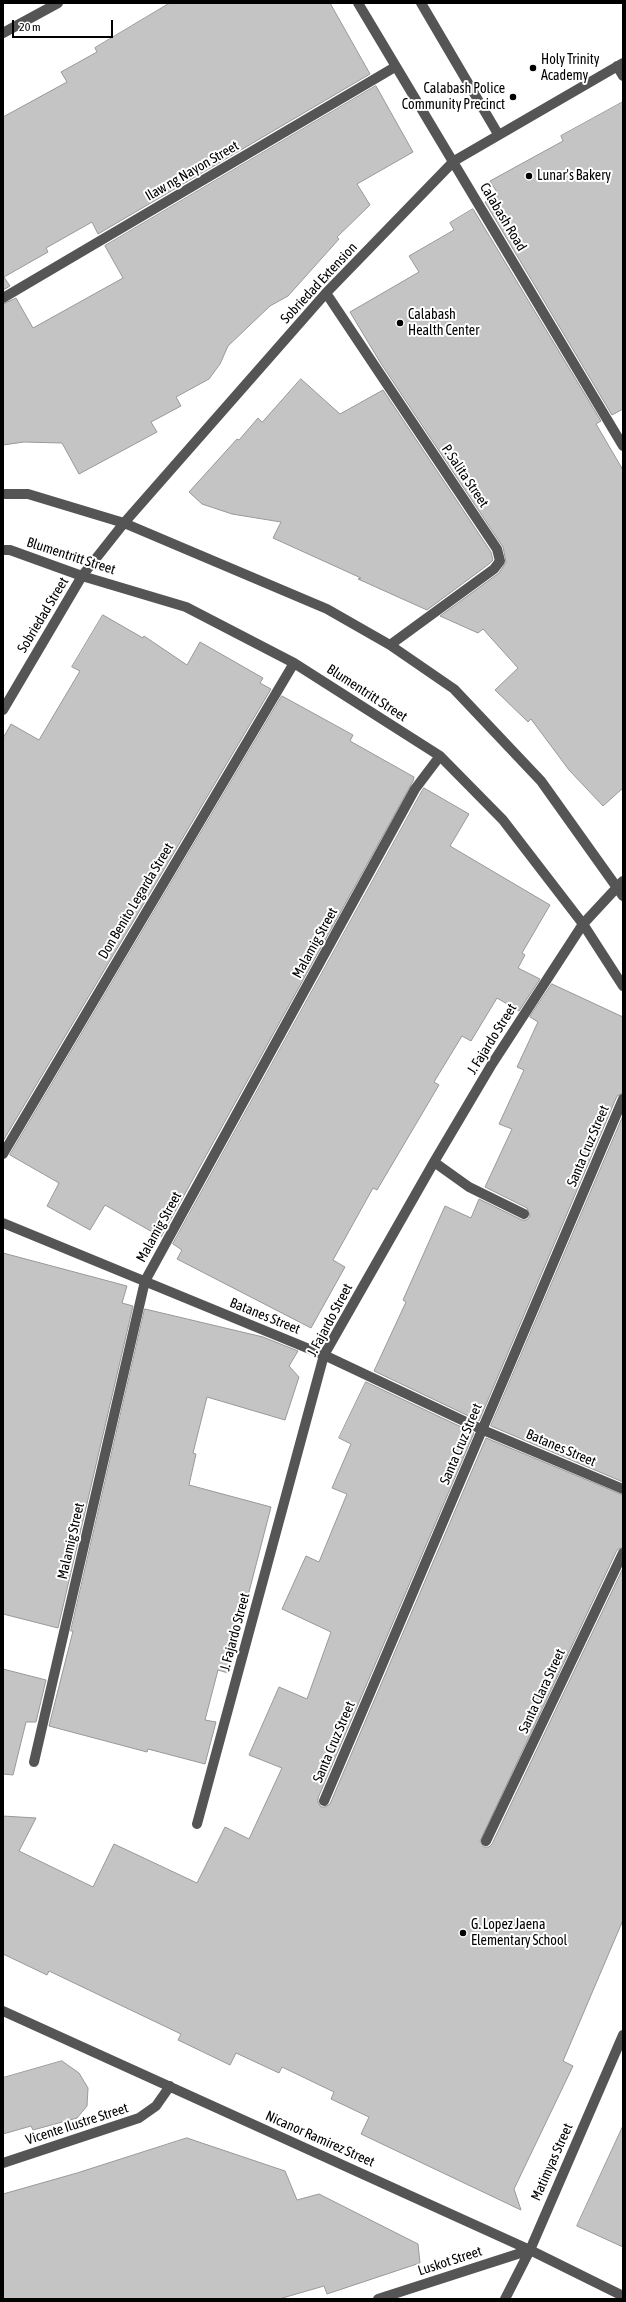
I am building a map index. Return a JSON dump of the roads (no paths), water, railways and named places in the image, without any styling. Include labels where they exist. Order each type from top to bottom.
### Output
[{"type":"street","points":[[3,33],[58,3]]},
{"type":"street","name":"Calabash Road","points":[[358,3],[395,67],[454,161],[623,446]]},
{"type":"street","points":[[421,3],[498,134]]},
{"type":"street","points":[[620,65],[623,76]]},
{"type":"street","name":"Sobriedad Extension","points":[[82,576],[124,523],[326,293],[454,161],[498,134],[620,65]]},
{"type":"street","name":"Ilaw ng Nayon Street","points":[[3,298],[395,67]]},
{"type":"street","name":"P. Salita Street","points":[[326,293],[497,549],[500,561],[494,569],[390,645]]},
{"type":"street","points":[[3,494],[28,494],[124,523],[327,609],[390,645],[454,689],[541,781],[620,884],[623,896]]},
{"type":"street","name":"Blumentritt Street","points":[[3,550],[10,550],[82,576],[186,607],[294,663],[440,756],[503,820],[583,924],[623,986]]},
{"type":"street","name":"Sobriedad Street","points":[[3,710],[82,576]]},
{"type":"street","name":"Don Benito Legarda Street","points":[[3,1154],[294,663]]},
{"type":"street","name":"Malamig Street","points":[[34,1762],[145,1281],[415,789],[440,756]]},
{"type":"street","name":"J. Fajardo Street","points":[[197,1824],[324,1356],[434,1162],[492,1064],[583,924],[620,884]]},
{"type":"street","name":"Santa Cruz Street","points":[[324,1801],[623,1099]]},
{"type":"street","points":[[434,1162],[469,1187],[524,1214]]},
{"type":"street","name":"Batanes Street","points":[[3,1223],[324,1356],[482,1430],[623,1489]]},
{"type":"street","name":"Santa Clara Street","points":[[486,1841],[623,1553]]},
{"type":"street","name":"Nicanor Ramirez Street","points":[[3,2011],[530,2250],[623,2296]]},
{"type":"street","name":"Matimyas Street","points":[[505,2299],[530,2250],[623,2035]]},
{"type":"street","name":"Vicente Ilustre Street","points":[[3,2163],[139,2118],[156,2106],[170,2086]]},
{"type":"street","name":"Luskot Street","points":[[378,2299],[530,2250]]},
{"type":"place","name":"Holy Trinity Academy","points":[[533,68]]},
{"type":"place","name":"Calabash Police Community Precinct","points":[[513,97]]},
{"type":"place","name":"Lunar's Bakery","points":[[529,176]]},
{"type":"place","name":"Calabash Health Center","points":[[400,323]]},
{"type":"place","name":"G. Lopez Jaena Elementary School","points":[[463,1933]]}]
